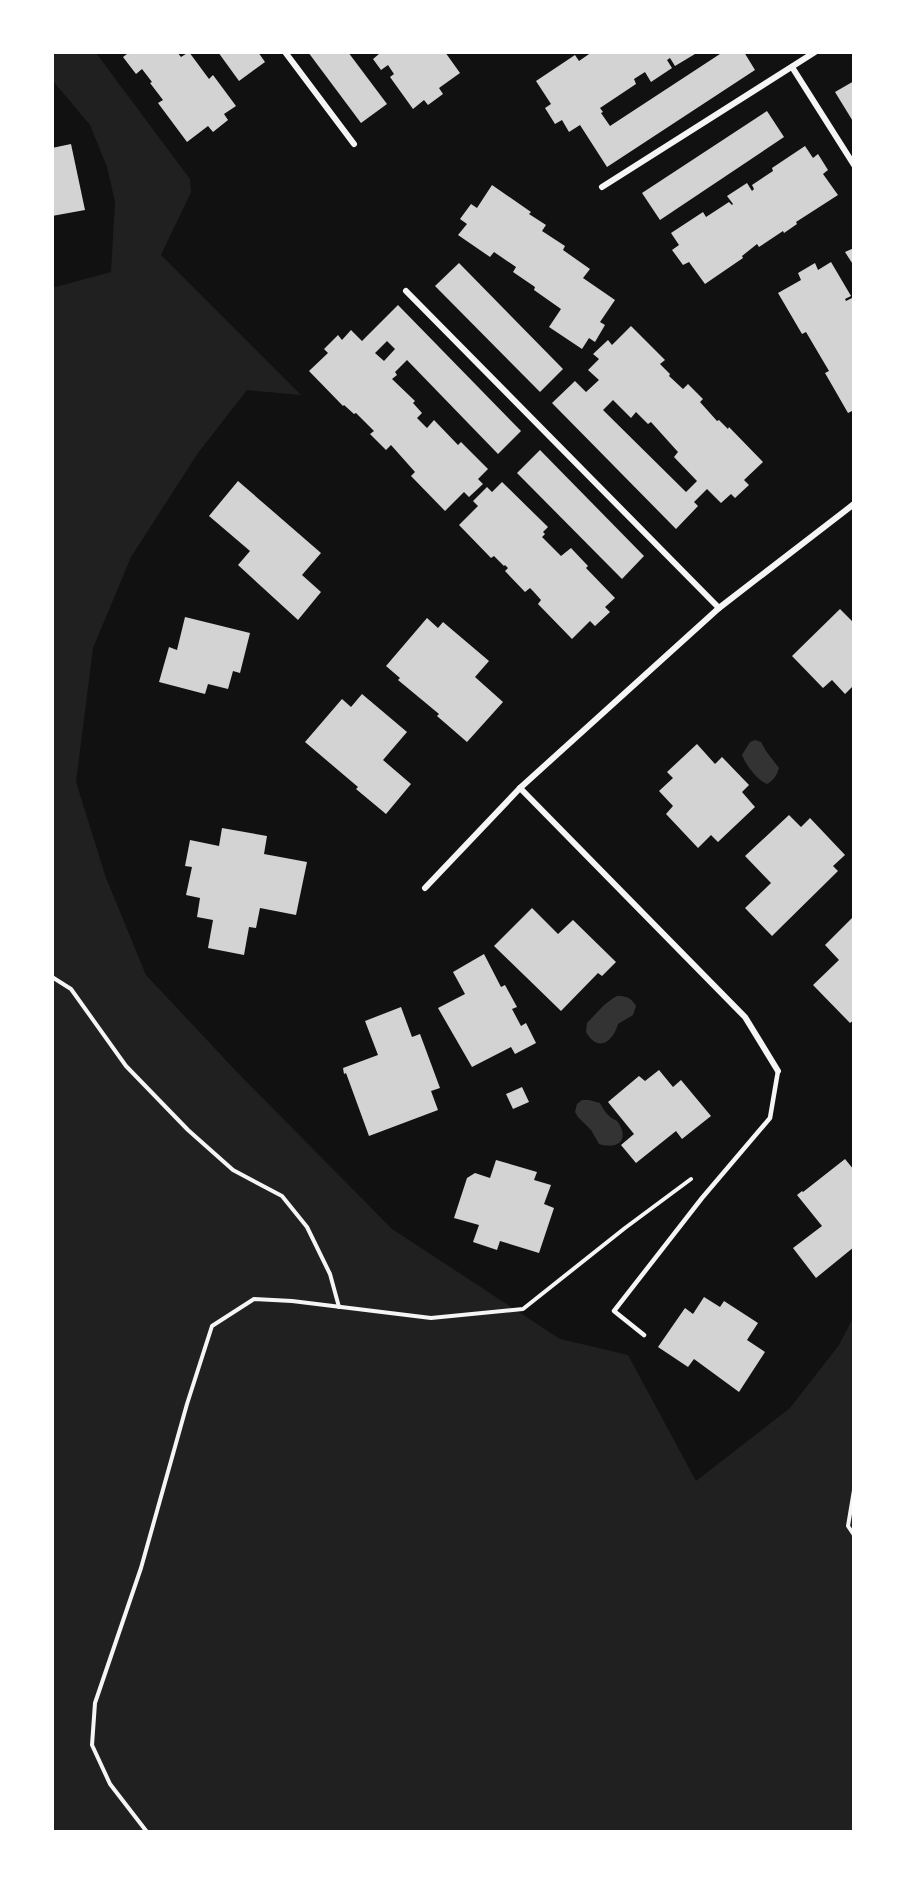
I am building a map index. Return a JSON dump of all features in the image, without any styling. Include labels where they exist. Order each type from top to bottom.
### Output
[{"type":"street","points":[[285,52],[354,144]]},
{"type":"street","points":[[602,187],[815,52]]},
{"type":"street","points":[[792,67],[854,165]]},
{"type":"street","points":[[406,291],[719,608]]},
{"type":"street","points":[[425,888],[520,788],[719,608],[854,504]]},
{"type":"street","points":[[520,788],[745,1017],[778,1071]]},
{"type":"lane","points":[[644,1335],[614,1311],[702,1198],[770,1118],[778,1071]]},
{"type":"path","points":[[52,978],[70,989],[126,1066],[188,1130],[233,1170],[282,1196],[307,1227],[330,1274],[339,1307]]},
{"type":"path","points":[[147,1832],[110,1784],[92,1745],[95,1703],[141,1568],[187,1404],[212,1326],[254,1299],[292,1301],[430,1318],[523,1309],[692,1178]]},
{"type":"path","points":[[854,1490],[848,1526],[854,1535]]},
{"type":"shaded area","points":[[52,53],[96,53],[190,179],[191,192],[161,255],[301,395],[247,390],[198,453],[131,557],[93,648],[76,782],[106,878],[146,975],[235,1070],[392,1229],[560,1339],[628,1355],[696,1481],[790,1408],[839,1345],[853,1318],[853,1831],[53,1831],[52,288],[111,272],[115,202],[107,167],[90,125],[53,81]]},
{"type":"shaded area","points":[[755,740],[761,742],[779,768],[772,781],[767,784],[752,772],[742,755],[750,742]]},
{"type":"shaded area","points":[[617,996],[626,997],[632,1001],[636,1006],[633,1015],[618,1024],[613,1036],[605,1043],[595,1042],[586,1032],[587,1023],[604,1005]]},
{"type":"shaded area","points":[[582,1100],[600,1103],[608,1115],[617,1121],[622,1132],[619,1143],[609,1146],[599,1144],[591,1130],[575,1112],[577,1104]]},
{"type":"building","points":[[126,52],[177,52],[181,57],[189,52],[209,79],[213,75],[236,106],[224,114],[228,120],[213,132],[208,126],[187,142],[158,103],[163,100],[150,83],[152,82],[142,69],[136,74],[123,57],[127,54]]},
{"type":"building","points":[[218,52],[258,52],[265,62],[239,81]]},
{"type":"building","points":[[308,52],[348,52],[387,104],[361,123]]},
{"type":"building","points":[[378,52],[445,52],[460,73],[439,88],[443,94],[428,105],[424,100],[413,109],[390,77],[394,74],[388,65],[381,70],[373,59],[379,54]]},
{"type":"building","points":[[592,52],[694,52],[695,54],[675,66],[670,58],[667,60],[672,68],[651,82],[645,72],[634,79],[636,84],[600,108],[610,126],[723,52],[744,52],[755,70],[607,167],[580,125],[569,132],[562,120],[555,124],[545,108],[551,104],[536,81],[575,55],[579,61]]},
{"type":"building","points":[[854,81],[854,123],[835,92]]},
{"type":"building","points":[[767,111],[784,137],[660,220],[642,193]]},
{"type":"building","points":[[71,144],[85,210],[52,216],[52,148]]},
{"type":"building","points":[[805,146],[813,158],[818,154],[828,170],[823,174],[838,195],[796,222],[797,224],[784,233],[783,231],[759,247],[757,244],[742,256],[743,258],[705,284],[689,262],[683,265],[672,250],[679,245],[671,233],[703,212],[706,217],[729,202],[732,205],[727,196],[747,183],[752,191],[754,189],[752,185],[773,171],[772,168]]},
{"type":"building","points":[[492,185],[546,225],[542,231],[565,246],[563,250],[590,269],[583,278],[615,300],[600,322],[605,325],[595,342],[589,338],[582,349],[549,327],[561,309],[513,272],[516,267],[494,252],[490,257],[458,235],[467,224],[460,219],[471,204],[477,208]]},
{"type":"building","points":[[854,248],[854,266],[845,252]]},
{"type":"building","points":[[831,262],[851,296],[845,299],[846,301],[854,297],[854,410],[848,413],[825,373],[829,371],[806,332],[802,334],[778,293],[801,280],[798,273],[815,263],[818,270]]},
{"type":"building","points":[[459,263],[563,369],[540,392],[435,286]]},
{"type":"building","points":[[398,305],[521,431],[498,454],[407,360],[395,372],[397,375],[392,379],[415,401],[413,403],[422,413],[417,418],[427,428],[434,420],[458,445],[461,442],[488,469],[478,479],[483,484],[469,497],[464,492],[445,511],[411,476],[415,472],[391,445],[386,450],[370,434],[374,431],[356,413],[354,414],[343,406],[309,371],[328,353],[324,349],[338,335],[342,340],[351,330],[362,341]],"holes":[[[387,341],[395,349],[384,361],[375,353]]]},
{"type":"building","points":[[631,326],[665,360],[660,364],[670,374],[669,376],[683,389],[688,384],[703,399],[700,402],[717,421],[719,420],[728,429],[729,427],[763,462],[744,480],[749,485],[735,498],[731,494],[721,503],[707,489],[694,502],[698,506],[676,529],[552,403],[575,381],[586,392],[599,380],[588,370],[599,359],[593,354],[608,340],[612,345]],"holes":[[[613,400],[631,418],[636,412],[648,424],[651,422],[678,452],[674,457],[697,481],[686,492],[603,410]]]},
{"type":"building","points":[[540,450],[644,556],[622,579],[517,473]]},
{"type":"building","points":[[238,481],[321,553],[302,575],[321,592],[298,620],[238,565],[250,551],[209,516]]},
{"type":"building","points":[[502,482],[548,527],[542,537],[561,556],[571,548],[588,566],[586,568],[615,598],[605,607],[610,612],[595,626],[590,621],[572,639],[538,604],[541,600],[533,591],[530,588],[525,592],[505,571],[508,568],[494,556],[491,558],[459,525],[478,506],[473,501],[487,487],[492,492]]},
{"type":"building","points":[[840,609],[854,623],[854,685],[845,694],[832,680],[823,688],[792,656]]},
{"type":"building","points":[[185,617],[250,633],[240,673],[233,671],[228,689],[208,684],[205,694],[159,682],[169,647],[177,650]]},
{"type":"building","points":[[427,618],[438,628],[443,622],[489,661],[475,677],[503,702],[467,742],[437,716],[439,714],[398,680],[400,678],[386,666]]},
{"type":"building","points":[[362,694],[407,732],[383,760],[411,784],[386,814],[305,742],[342,699],[351,707]]},
{"type":"building","points":[[697,744],[715,764],[722,757],[749,785],[742,792],[755,807],[718,842],[711,835],[698,848],[666,814],[673,806],[659,791],[673,778],[667,772]]},
{"type":"building","points":[[789,815],[801,827],[810,818],[845,855],[833,866],[838,871],[772,936],[745,908],[771,883],[745,856]]},
{"type":"building","points":[[222,828],[267,836],[264,854],[307,862],[296,915],[260,908],[256,928],[249,927],[244,955],[208,948],[213,920],[197,917],[200,898],[186,895],[192,867],[185,866],[190,840],[219,846]]},
{"type":"building","points":[[532,908],[558,934],[573,920],[616,962],[602,976],[598,973],[561,1011],[494,946]]},
{"type":"building","points":[[854,916],[854,1020],[850,1023],[813,985],[839,960],[825,945]]},
{"type":"building","points":[[484,954],[501,987],[505,985],[517,1007],[512,1009],[521,1026],[526,1023],[536,1043],[515,1054],[511,1047],[472,1067],[438,1008],[465,994],[453,972]]},
{"type":"building","points":[[401,1007],[412,1037],[420,1034],[440,1088],[431,1091],[438,1110],[369,1136],[343,1068],[378,1055],[365,1021]]},
{"type":"building","points":[[659,1070],[673,1087],[681,1080],[711,1116],[682,1139],[676,1131],[636,1163],[621,1145],[634,1134],[608,1102],[639,1076],[645,1081]]},
{"type":"building","points":[[522,1087],[529,1102],[513,1109],[506,1094]]},
{"type":"building","points":[[845,1159],[854,1170],[854,1247],[816,1278],[793,1248],[822,1226],[797,1195]]},
{"type":"building","points":[[496,1160],[537,1172],[534,1180],[551,1185],[544,1204],[554,1208],[539,1253],[500,1241],[497,1250],[473,1242],[479,1225],[454,1218],[467,1178],[475,1173],[490,1178]]},
{"type":"building","points":[[704,1297],[720,1307],[724,1301],[758,1323],[747,1340],[765,1352],[739,1392],[694,1359],[688,1367],[658,1347],[685,1308],[693,1314]]}]
